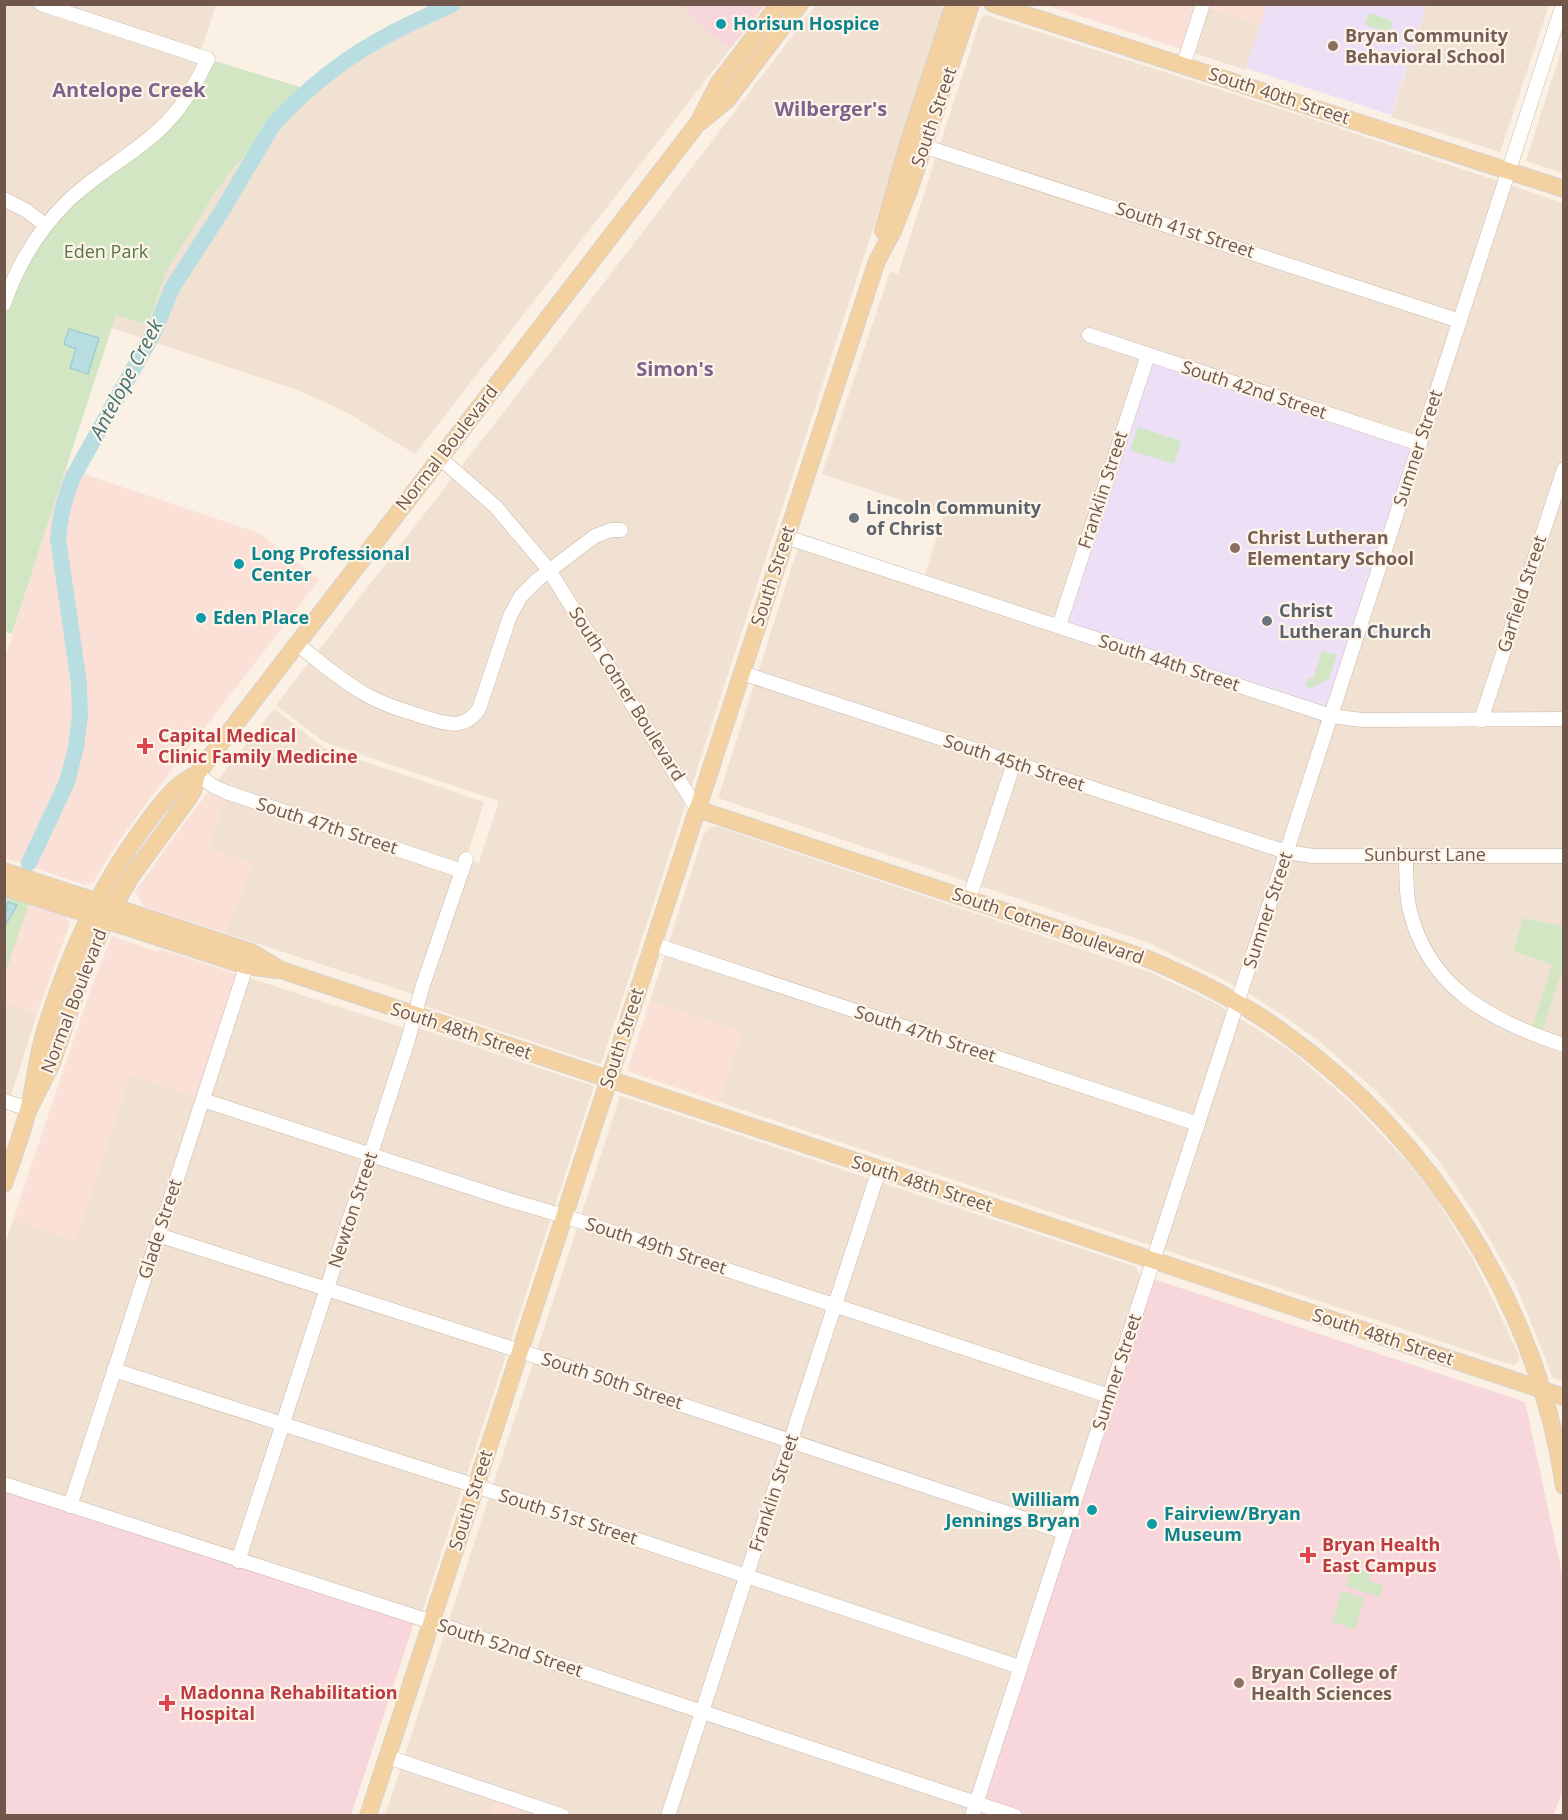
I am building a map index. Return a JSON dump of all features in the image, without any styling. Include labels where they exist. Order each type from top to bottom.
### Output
[{"type":"main road","name":"Normal Boulevard","points":[[4,1184],[29,1109],[52,1063],[81,977],[109,913],[142,860],[188,799],[193,791],[197,774],[698,123],[718,84],[779,4]]},
{"type":"main road","name":"Normal Boulevard","points":[[698,123],[727,99],[800,4]]},
{"type":"main road","name":"South Street","points":[[368,1815],[877,261],[893,231],[954,4]]},
{"type":"main road","name":"South Street","points":[[917,143],[971,4]]},
{"type":"main road","name":"South 40th Street","points":[[993,4],[1563,189]]},
{"type":"main road","name":"Normal Boulevard","points":[[29,1109],[38,1055],[56,996],[92,908],[131,844],[174,788],[197,774]]},
{"type":"main road","name":"South Cotner Boulevard","points":[[697,809],[1148,959],[1238,1003],[1316,1057],[1380,1116],[1434,1179],[1462,1219],[1498,1282],[1521,1333],[1542,1390],[1555,1441],[1563,1486]]},
{"type":"main road","name":"South 48th Street","points":[[4,871],[92,908]]},
{"type":"main road","name":"South 48th Street","points":[[4,887],[109,913],[1563,1397]]},
{"type":"street","points":[[4,304],[22,259],[45,225],[92,180],[160,130],[188,96],[208,59],[41,4]]},
{"type":"street","points":[[1183,66],[1203,4]]},
{"type":"street","name":"Sumner Street","points":[[974,1809],[1563,4]]},
{"type":"street","name":"South 41st Street","points":[[917,143],[1460,321]]},
{"type":"street","points":[[4,200],[27,211],[45,225]]},
{"type":"street","name":"South 42nd Street","points":[[1089,336],[1420,444]]},
{"type":"street","name":"Franklin Street","points":[[1059,626],[1148,354]]},
{"type":"street","name":"South Cotner Boulevard","points":[[440,458],[496,507],[549,570],[697,809]]},
{"type":"street","name":"Garfield Street","points":[[1481,720],[1563,469]]},
{"type":"street","points":[[297,644],[345,681],[376,699],[440,722],[455,725],[463,723],[474,716],[481,704],[507,624],[517,603],[531,585],[597,535],[611,530],[621,530]]},
{"type":"street","name":"South 44th Street","points":[[786,537],[1331,716],[1362,720],[1563,719]]},
{"type":"street","name":"South 45th Street","points":[[742,673],[1286,852]]},
{"type":"street","points":[[969,899],[1014,763]]},
{"type":"street","name":"South 47th Street","points":[[197,774],[226,792],[464,865]]},
{"type":"street","name":"Sunburst Lane","points":[[1286,852],[1313,855],[1563,856]]},
{"type":"street","points":[[1406,856],[1406,885],[1414,923],[1424,947],[1438,970],[1467,999],[1486,1012],[1530,1034],[1563,1045]]},
{"type":"street","name":"Newton Street","points":[[238,1561],[371,1155],[422,988],[464,865]]},
{"type":"street","name":"South 47th Street","points":[[653,944],[1198,1124]]},
{"type":"street","name":"Glade Street","points":[[70,1506],[249,959]]},
{"type":"street","name":"South 49th Street","points":[[203,1100],[564,1216],[1109,1396]]},
{"type":"street","points":[[4,1101],[29,1109]]},
{"type":"street","name":"Franklin Street","points":[[668,1815],[879,1170]]},
{"type":"street","name":"South 50th Street","points":[[158,1235],[520,1351],[1065,1532]]},
{"type":"street","name":"South 51st Street","points":[[114,1370],[476,1486],[1020,1667]]},
{"type":"street","name":"South 52nd Street","points":[[4,1484],[702,1712],[974,1809],[1015,1815]]},
{"type":"street","points":[[387,1757],[563,1815]]},
{"type":"shaded area","points":[[5,5],[216,5],[199,56],[198,79],[5,304]]},
{"type":"shaded area","points":[[429,5],[679,5],[702,28],[730,49],[415,454],[346,412],[297,390],[112,328],[116,315],[148,325],[166,272],[199,216],[236,165],[279,123],[317,92],[360,47]]},
{"type":"shaded area","points":[[679,5],[765,5],[730,49],[702,28]]},
{"type":"shaded area","points":[[816,5],[940,5],[944,11],[601,1064],[418,1004],[419,996],[225,933],[234,908],[237,909],[208,848],[226,793],[213,786],[274,709],[324,748],[484,802],[466,859],[479,863],[499,801],[324,742],[276,705],[580,314]]},
{"type":"shaded area","points":[[1045,5],[1267,5],[1261,25],[1203,6],[1188,51]]},
{"type":"shaded area","name":"Bryan Community Behavioral School","points":[[1267,5],[1427,5],[1391,115],[1246,68]]},
{"type":"shaded area","points":[[1427,5],[1549,5],[1500,152],[1391,117]]},
{"type":"shaded area","points":[[1203,6],[1261,25],[1246,70],[1188,51]]},
{"type":"shaded area","points":[[985,15],[1312,119],[1563,203],[1563,926],[1523,918],[1513,951],[1552,965],[1531,1034],[1563,968],[1563,1381],[1553,1378],[1516,1285],[1476,1216],[1443,1166],[1376,1091],[1319,1041],[1287,1018],[1242,989],[1147,942],[718,798],[800,541],[923,581],[944,514],[822,474],[890,272],[898,274],[981,18]]},
{"type":"shaded area","points":[[1563,45],[1564,173],[1526,161]]},
{"type":"shaded area","name":"Christ Lutheran Elementary School","points":[[1148,355],[1420,444],[1331,716],[1059,626]]},
{"type":"shaded area","points":[[66,468],[259,533],[319,580],[152,796],[118,842],[93,882],[85,885],[5,858],[5,658]]},
{"type":"shaded area","points":[[213,786],[226,792],[208,848],[252,863],[237,909],[234,909],[225,933],[144,907],[135,892]]},
{"type":"shaded area","points":[[716,826],[1152,973],[1215,1003],[1269,1037],[1296,1055],[1351,1103],[1409,1164],[1434,1195],[1473,1259],[1519,1355],[1519,1361],[1514,1365],[1503,1362],[719,1102],[742,1032],[650,1001],[703,836],[708,829]]},
{"type":"shaded area","points":[[29,905],[64,916],[70,923],[37,1014],[5,1003],[4,973]]},
{"type":"shaded area","points":[[112,936],[158,952],[160,949],[243,976],[203,1100],[130,1075],[76,1241],[13,1220],[90,991]]},
{"type":"shaded area","points":[[243,976],[410,1030],[412,1026],[594,1086],[420,1618],[5,1484],[4,1247],[13,1220],[76,1241],[130,1075]]},
{"type":"shaded area","points":[[650,1001],[742,1032],[719,1102],[627,1071]]},
{"type":"shaded area","points":[[5,1003],[37,1014],[5,1114]]},
{"type":"shaded area","points":[[620,1096],[1136,1267],[1139,1274],[1147,1277],[972,1815],[518,1816],[522,1802],[497,1794],[490,1815],[385,1816]]},
{"type":"shaded area","name":"Bryan Health East Campus","points":[[1147,1277],[1525,1402],[1563,1578],[1564,1786],[1554,1815],[1015,1816],[976,1803]]},
{"type":"shaded area","name":"Madonna Rehabilitation Hospital","points":[[5,1484],[416,1617],[351,1815],[5,1816]]},
{"type":"shaded area","points":[[497,1794],[523,1802],[518,1815],[490,1816]]},
{"type":"green space","points":[[1369,13],[1393,21],[1389,33],[1365,25]]},
{"type":"green space","name":"Eden Park","points":[[208,59],[317,92],[279,123],[236,165],[211,199],[166,272],[148,325],[116,315],[12,634],[5,632],[4,304],[45,225],[160,130]]},
{"type":"green space","points":[[1138,427],[1181,441],[1174,464],[1130,450]]},
{"type":"green space","points":[[1322,651],[1337,655],[1329,679],[1311,688],[1305,686],[1308,678],[1313,679]]},
{"type":"green space","points":[[4,888],[32,896],[5,973]]},
{"type":"green space","points":[[1523,918],[1563,926],[1563,968],[1540,1037],[1530,1034],[1552,965],[1513,951]]},
{"type":"green space","points":[[1352,1566],[1372,1573],[1370,1581],[1383,1585],[1379,1597],[1346,1586]]},
{"type":"green space","points":[[1342,1591],[1365,1598],[1355,1629],[1332,1622]]},
{"type":"water","points":[[69,329],[99,338],[88,374],[70,368],[76,349],[64,344]]},
{"type":"water","points":[[8,902],[17,905],[5,926],[5,915]]},
{"type":"waterway","name":"Antelope Creek","points":[[29,863],[67,782],[76,747],[80,715],[79,684],[58,538],[63,506],[74,475],[154,332],[172,288],[220,214],[273,125],[313,86],[358,52],[453,4]]},
{"type":"place","name":"Horisun Hospice","points":[[721,24]]},
{"type":"place","name":"Bryan Community Behavioral School","points":[[1333,46]]},
{"type":"place","name":"Lincoln Community of Christ","points":[[854,518]]},
{"type":"place","name":"Christ Lutheran Elementary School","points":[[1235,548]]},
{"type":"place","name":"Long Professional Center","points":[[239,564]]},
{"type":"place","name":"Eden Place","points":[[201,618]]},
{"type":"place","name":"Christ Lutheran Church","points":[[1267,621]]},
{"type":"place","name":"Capital Medical Clinic Family Medicine","points":[[145,746]]},
{"type":"place","name":"William Jennings Bryan","points":[[1092,1510]]},
{"type":"place","name":"Fairview/Bryan Museum","points":[[1152,1524]]},
{"type":"place","name":"Bryan Health East Campus","points":[[1308,1555]]},
{"type":"place","name":"Bryan College of Health Sciences","points":[[1239,1683]]},
{"type":"place","name":"Madonna Rehabilitation Hospital","points":[[167,1703]]},
{"type":"district","name":"Antelope Creek","points":[[129,90]]},
{"type":"district","name":"Wilberger's","points":[[831,109]]},
{"type":"district","name":"Simon's","points":[[675,369]]}]
